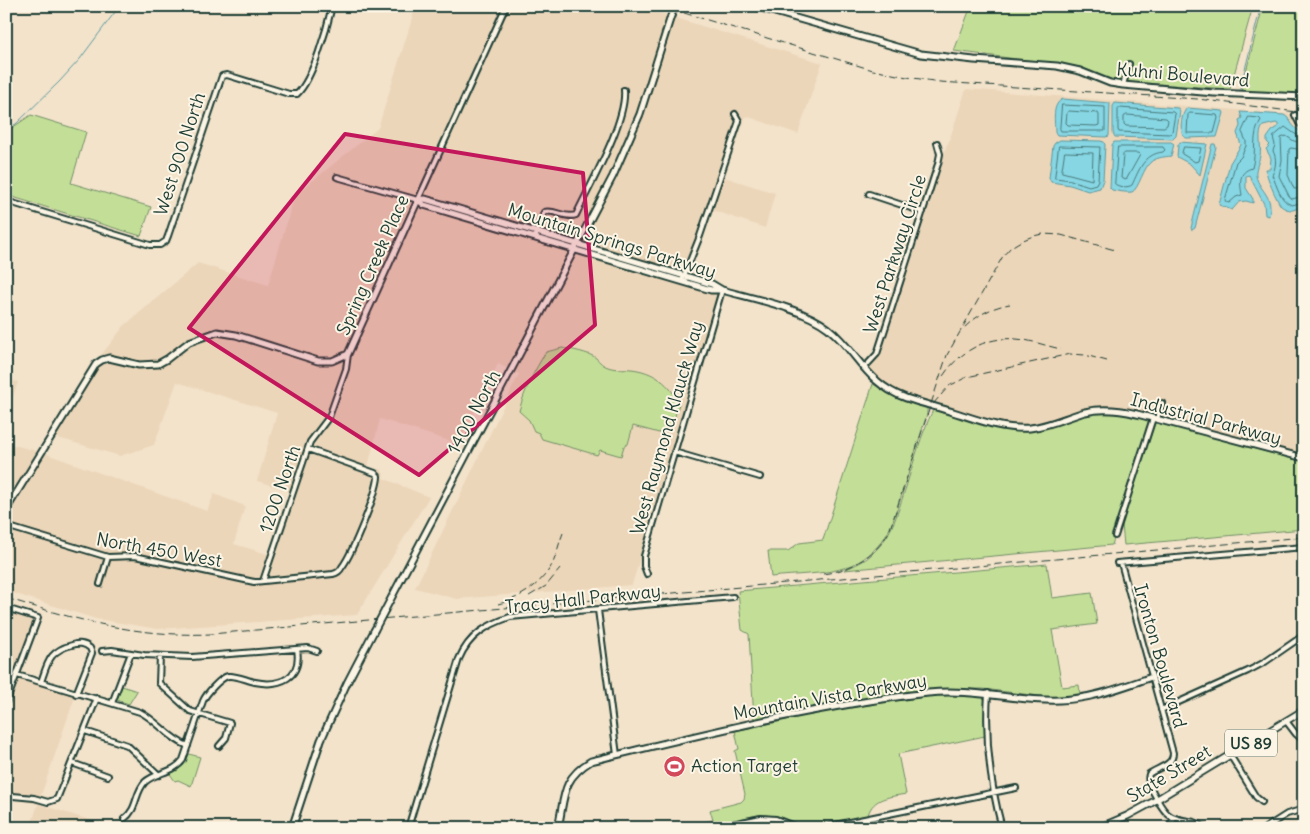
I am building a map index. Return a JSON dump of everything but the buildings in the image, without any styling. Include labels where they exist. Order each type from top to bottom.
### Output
[{"type":"main road","name":"State Street","points":[[1099,828],[1127,816],[1157,799],[1304,710]]},
{"type":"street","name":"West 900 North","points":[[6,201],[158,246],[166,241],[222,76],[228,75],[289,94],[299,92],[318,55],[332,6]]},
{"type":"street","name":"Spring Creek Place","points":[[6,510],[96,364],[104,358],[112,358],[138,366],[158,364],[189,342],[217,332],[236,335],[318,361],[332,361],[348,354],[506,6]]},
{"type":"street","name":"1400 North","points":[[292,828],[321,740],[345,686],[613,176],[650,85],[674,6]]},
{"type":"street","name":"Kuhni Boulevard","points":[[754,6],[921,54],[1057,66],[1080,71],[1110,83],[1123,85],[1304,98]]},
{"type":"street","points":[[1123,85],[1129,64]]},
{"type":"street","points":[[536,235],[544,212],[548,211],[570,218],[576,215],[617,126],[624,98],[624,90]]},
{"type":"street","points":[[683,279],[740,122],[735,114]]},
{"type":"street","points":[[1295,115],[1297,121],[1304,127]]},
{"type":"street","name":"West Parkway Circle","points":[[864,368],[878,354],[940,154],[937,143]]},
{"type":"street","name":"Mountain Springs Parkway","points":[[337,177],[418,200],[424,205],[536,235],[683,279],[713,290],[722,290],[796,312],[816,320],[837,336],[864,368]]},
{"type":"street","points":[[869,194],[923,212]]},
{"type":"street","name":"West Raymond Klauck Way","points":[[647,574],[644,566],[644,556],[722,290]]},
{"type":"street","name":"1200 North","points":[[263,581],[310,442],[329,418],[346,369],[348,354]]},
{"type":"street","name":"Industrial Parkway","points":[[864,368],[873,378],[889,390],[907,398],[1009,427],[1040,426],[1084,412],[1122,410],[1304,458]]},
{"type":"street","points":[[1115,536],[1162,403]]},
{"type":"street","name":"North 450 West","points":[[6,526],[108,557],[135,556],[254,582],[330,575],[339,572],[351,552],[379,479],[375,473],[308,449]]},
{"type":"street","points":[[674,452],[760,477]]},
{"type":"street","name":"Ironton Boulevard","points":[[1157,799],[1148,782],[1149,774],[1170,762],[1173,758],[1173,753],[1119,563],[1304,547]]},
{"type":"street","points":[[100,584],[108,557]]},
{"type":"street","name":"Tracy Hall Parkway","points":[[408,828],[463,649],[472,638],[493,623],[510,617],[733,598]]},
{"type":"street","points":[[6,608],[38,618],[6,703]]},
{"type":"street","points":[[598,610],[617,755]]},
{"type":"street","points":[[1161,710],[1265,662],[1304,635]]},
{"type":"street","points":[[41,682],[49,659],[61,648],[80,643],[87,645],[92,653],[76,694]]},
{"type":"street","points":[[102,651],[112,650],[160,656],[198,657],[308,648],[317,651]]},
{"type":"street","points":[[124,819],[132,814],[140,790],[146,782],[178,766],[183,760],[203,701],[208,693],[226,677],[234,676],[263,683],[282,681],[293,674],[298,661],[297,649]]},
{"type":"street","points":[[112,703],[131,653]]},
{"type":"street","points":[[160,656],[159,683],[190,712],[230,723],[226,738],[219,746]]},
{"type":"street","points":[[17,675],[76,694],[130,708],[146,715],[173,739],[188,746]]},
{"type":"street","name":"Mountain Vista Parkway","points":[[558,828],[566,787],[571,776],[591,761],[704,733],[885,699],[931,693],[967,691],[1042,700],[1077,699],[1152,677]]},
{"type":"street","points":[[988,693],[988,748],[994,793],[1002,828]]},
{"type":"street","points":[[6,794],[48,802],[55,801],[59,797],[97,698]]},
{"type":"street","points":[[1286,721],[1296,734],[1304,740]]},
{"type":"street","points":[[85,731],[127,745],[159,775]]},
{"type":"street","points":[[1230,755],[1251,790],[1262,802]]},
{"type":"street","points":[[72,763],[108,776]]},
{"type":"street","points":[[820,828],[1016,788]]},
{"type":"street","points":[[1157,799],[1163,809],[1175,818],[1192,820],[1205,828]]},
{"type":"street","points":[[1265,828],[1287,814],[1304,809]]},
{"type":"street","points":[[714,828],[761,818],[776,819],[799,828]]},
{"type":"street","points":[[1167,828],[1175,818]]},
{"type":"highlighted area","points":[[345,134],[583,173],[595,325],[419,475],[189,328]]},
{"type":"shaded area","points":[[416,6],[637,6],[822,63],[798,134],[746,116],[724,177],[775,193],[765,228],[712,210],[691,270],[694,276],[723,285],[632,585],[457,599],[415,588],[519,374],[498,364],[459,444],[380,419],[368,467],[381,469],[384,474],[383,478],[429,497],[357,615],[158,629],[96,619],[6,591],[6,443],[41,452],[207,511],[214,494],[245,506],[234,544],[271,555],[293,492],[257,481],[277,413],[177,382],[154,445],[120,456],[51,436],[102,354],[124,326],[198,263],[268,285],[295,195],[378,128]]},
{"type":"shaded area","points":[[966,89],[1291,114],[1293,116],[1298,126],[1304,130],[1304,456],[1119,407],[1085,409],[1050,421],[1031,425],[1001,423],[902,393],[879,380],[869,370],[880,354]]},
{"type":"shaded area","points":[[6,379],[18,382],[6,418]]},
{"type":"shaded area","points":[[6,608],[38,618],[18,675],[76,694],[38,804],[6,797]]},
{"type":"shaded area","points":[[38,804],[103,824],[106,828],[30,828]]},
{"type":"green space","points":[[971,6],[1253,6],[1230,89],[1115,81],[1080,67],[954,51]]},
{"type":"green space","points":[[1263,6],[1304,6],[1304,94],[1241,91]]},
{"type":"green space","points":[[31,115],[86,132],[71,183],[151,207],[141,236],[6,195],[6,132]]},
{"type":"green space","points":[[562,348],[589,354],[608,367],[647,372],[660,380],[671,390],[679,404],[672,425],[659,433],[633,426],[628,444],[624,446],[621,456],[600,450],[597,455],[542,439],[539,433],[534,431],[529,420],[519,411],[530,380],[546,352]]},
{"type":"green space","points":[[873,384],[892,395],[927,407],[927,414],[888,532],[873,551],[858,562],[847,567],[819,573],[771,577],[768,551],[788,551],[799,543],[823,540]]},
{"type":"green space","points":[[935,409],[1002,429],[1015,430],[1046,428],[1085,415],[1098,413],[1121,414],[1151,421],[1112,545],[844,570],[871,555],[886,538],[900,505],[921,438]]},
{"type":"green space","points":[[1156,422],[1304,462],[1304,529],[1124,545],[1122,525],[1125,512]]},
{"type":"green space","points":[[1047,564],[1052,598],[1092,593],[1097,624],[1052,630],[1062,687],[1079,685],[1080,695],[1048,697],[983,689],[943,689],[868,698],[754,720],[749,634],[742,630],[738,591]]},
{"type":"green space","points":[[122,686],[137,691],[129,704],[117,700]]},
{"type":"green space","points":[[941,694],[985,696],[985,736],[898,754],[906,794],[878,801],[870,809],[868,815],[810,826],[777,817],[758,815],[697,828],[697,824],[713,820],[710,810],[741,802],[744,799],[745,794],[735,751],[739,749],[735,731],[822,712]]},
{"type":"green space","points":[[189,754],[200,757],[191,786],[178,780],[175,781],[170,774],[184,765]]},
{"type":"water","points":[[1063,99],[1110,103],[1109,136],[1057,135],[1055,132],[1055,109],[1059,101]]},
{"type":"water","points":[[1115,103],[1178,108],[1180,111],[1176,136],[1173,139],[1115,137],[1113,133],[1113,106]]},
{"type":"water","points":[[1187,108],[1223,111],[1217,137],[1186,138],[1183,136],[1181,124]]},
{"type":"water","points":[[1240,112],[1284,115],[1296,129],[1304,132],[1304,206],[1293,210],[1281,206],[1267,176],[1266,169],[1270,169],[1271,158],[1266,149],[1270,145],[1267,142],[1267,138],[1278,127],[1276,123],[1263,126],[1261,129],[1260,156],[1256,173],[1258,181],[1270,203],[1269,216],[1265,215],[1264,204],[1249,175],[1246,176],[1246,188],[1253,199],[1253,203],[1239,202],[1232,210],[1219,205],[1230,163],[1241,145],[1237,133],[1240,126],[1239,120],[1242,118]]},
{"type":"water","points":[[1060,140],[1104,142],[1103,180],[1100,188],[1088,191],[1070,185],[1051,182],[1049,178],[1053,146]]},
{"type":"water","points":[[1114,142],[1171,142],[1174,144],[1171,156],[1152,161],[1146,168],[1137,187],[1132,192],[1127,192],[1110,188],[1112,145]]},
{"type":"water","points":[[1180,142],[1207,144],[1200,175],[1190,164],[1177,157]]},
{"type":"water","points":[[1212,144],[1215,144],[1216,147],[1195,228],[1192,230],[1191,228]]},
{"type":"waterway","points":[[6,129],[16,124],[60,81],[80,59],[115,12],[122,6]]},
{"type":"waterway","points":[[1240,89],[1261,6]]},
{"type":"railway","points":[[661,6],[873,70],[907,77],[940,82],[1198,99],[1304,113]]},
{"type":"railway","points":[[823,574],[844,569],[870,555],[889,532],[947,355],[1003,256],[1011,247],[1033,236],[1043,234],[1061,235],[1115,250]]},
{"type":"railway","points":[[964,328],[985,312],[1010,304]]},
{"type":"railway","points":[[943,376],[949,367],[965,353],[974,347],[994,340],[1022,340],[1061,349]]},
{"type":"railway","points":[[933,404],[949,386],[967,377],[1070,354],[1085,355],[1107,361]]},
{"type":"railway","points":[[498,604],[530,590],[543,578],[553,563],[563,533]]},
{"type":"railway","points":[[6,598],[82,620],[131,630],[157,633],[211,634],[1304,537]]},
{"type":"railway","points":[[529,596],[546,586],[560,569]]},
{"type":"place","name":"Action Target","points":[[675,766]]}]
